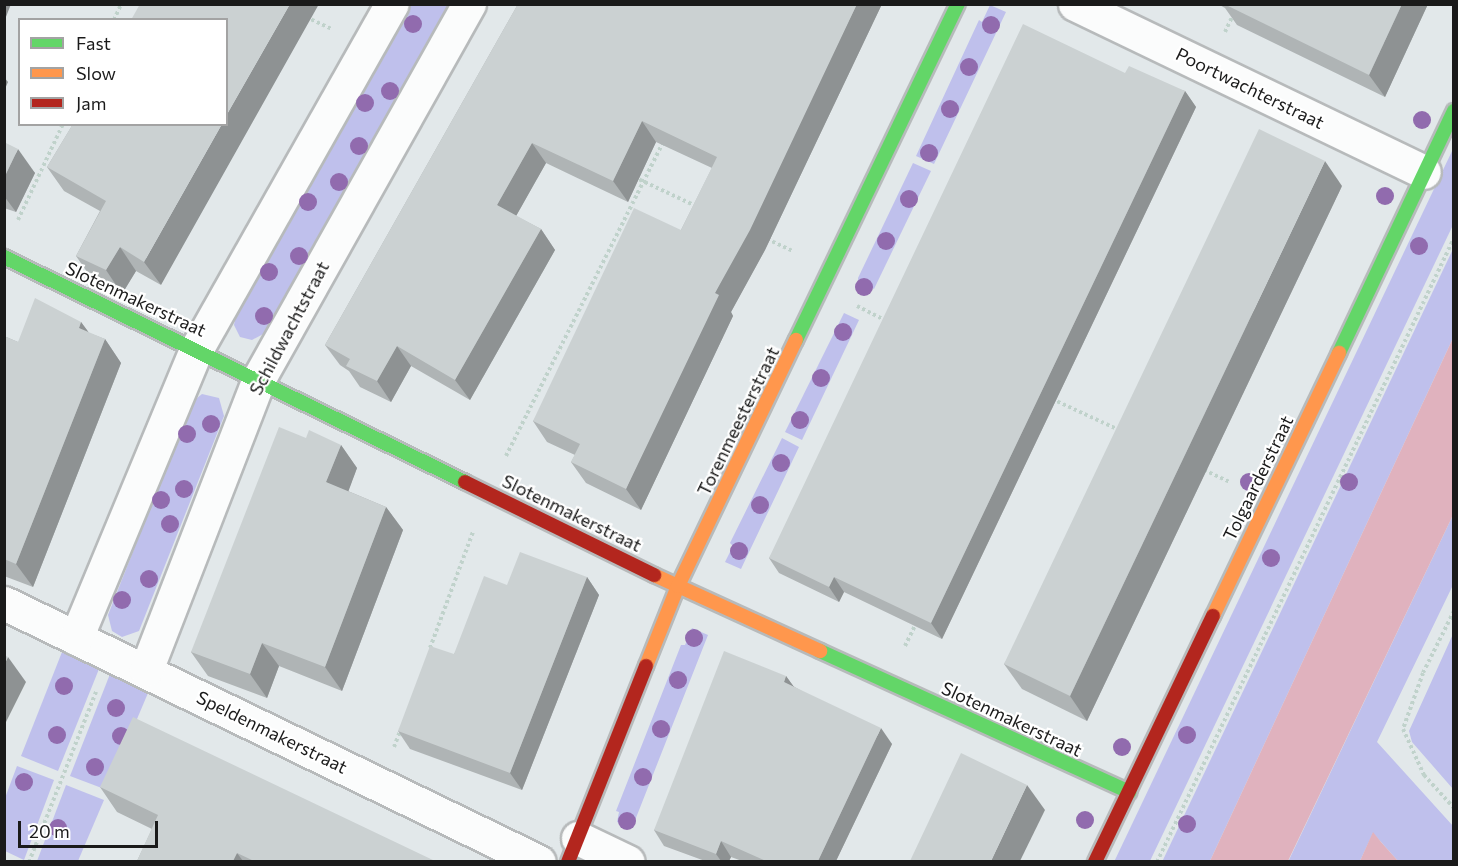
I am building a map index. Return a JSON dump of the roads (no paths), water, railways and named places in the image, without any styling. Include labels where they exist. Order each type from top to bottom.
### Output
[{"type":"street","points":[[76,638],[197,348],[392,4]]},
{"type":"street","name":"Schildwachtstraat","points":[[146,670],[259,378],[469,4]]},
{"type":"street","name":"Torenmeesterstraat","points":[[573,850],[678,586],[958,4]]},
{"type":"street","name":"Poortwachterstraat","points":[[1075,4],[1424,172]]},
{"type":"street","name":"Tolgaarderstraat","points":[[1095,861],[1454,111]]},
{"type":"street","name":"Slotenmakerstraat","points":[[4,257],[259,378],[678,586],[1129,792]]},
{"type":"street","name":"Speldenmakerstraat","points":[[4,603],[539,861]]},
{"type":"street","points":[[573,850],[628,861]]}]
